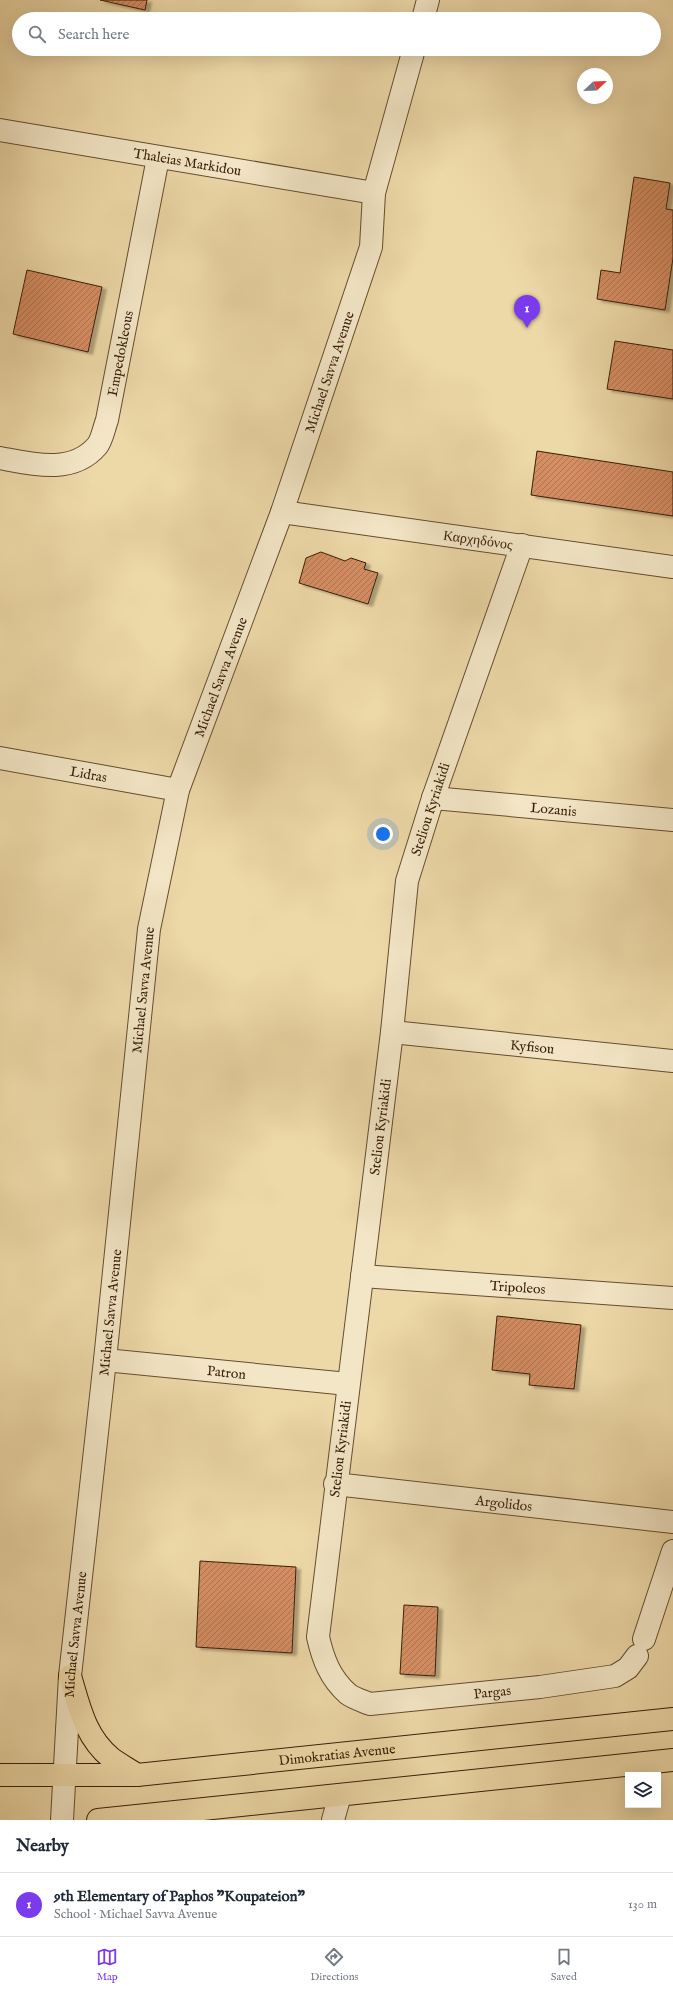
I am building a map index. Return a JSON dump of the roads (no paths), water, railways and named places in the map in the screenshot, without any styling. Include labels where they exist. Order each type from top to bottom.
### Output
[{"type":"highway","points":[[70,1676],[84,1723],[95,1742],[110,1758],[137,1775]]},
{"type":"highway","name":"Dimokratias Avenue","points":[[0,1774],[137,1775],[673,1719]]},
{"type":"highway","points":[[98,1820],[673,1760]]},
{"type":"street","points":[[425,12],[428,0]]},
{"type":"street","name":"Michael Savva Avenue","points":[[62,1820],[70,1676],[105,1360],[149,929],[178,790],[282,512],[371,247],[374,193],[412,56]]},
{"type":"street","name":"Thaleias Markidou","points":[[0,130],[158,158],[374,193]]},
{"type":"street","name":"Empedokleous","points":[[0,458],[40,465],[61,465],[78,460],[97,446],[107,420],[158,158]]},
{"type":"street","name":"Καρχηδόνος","points":[[282,512],[673,566]]},
{"type":"street","name":"Steliou Kyriakidi","points":[[370,1704],[348,1694],[333,1678],[323,1658],[318,1637],[392,1032],[407,881],[433,798],[522,545]]},
{"type":"street","name":"Lidras","points":[[0,758],[178,790]]},
{"type":"street","name":"Lozanis","points":[[433,798],[673,820]]},
{"type":"street","name":"Kyfisou","points":[[392,1032],[673,1061]]},
{"type":"street","name":"Tripoleos","points":[[362,1276],[673,1298]]},
{"type":"street","name":"Patron","points":[[105,1360],[348,1384]]},
{"type":"street","name":"Argolidos","points":[[336,1484],[673,1522]]},
{"type":"street","name":"Pargas","points":[[370,1704],[540,1687],[615,1676],[628,1668],[641,1647],[673,1550]]},
{"type":"street","points":[[333,1820],[340,1795]]},
{"type":"place","name":"9th Elementary of Paphos \"Koupateion\"","points":[[527,328]]}]
